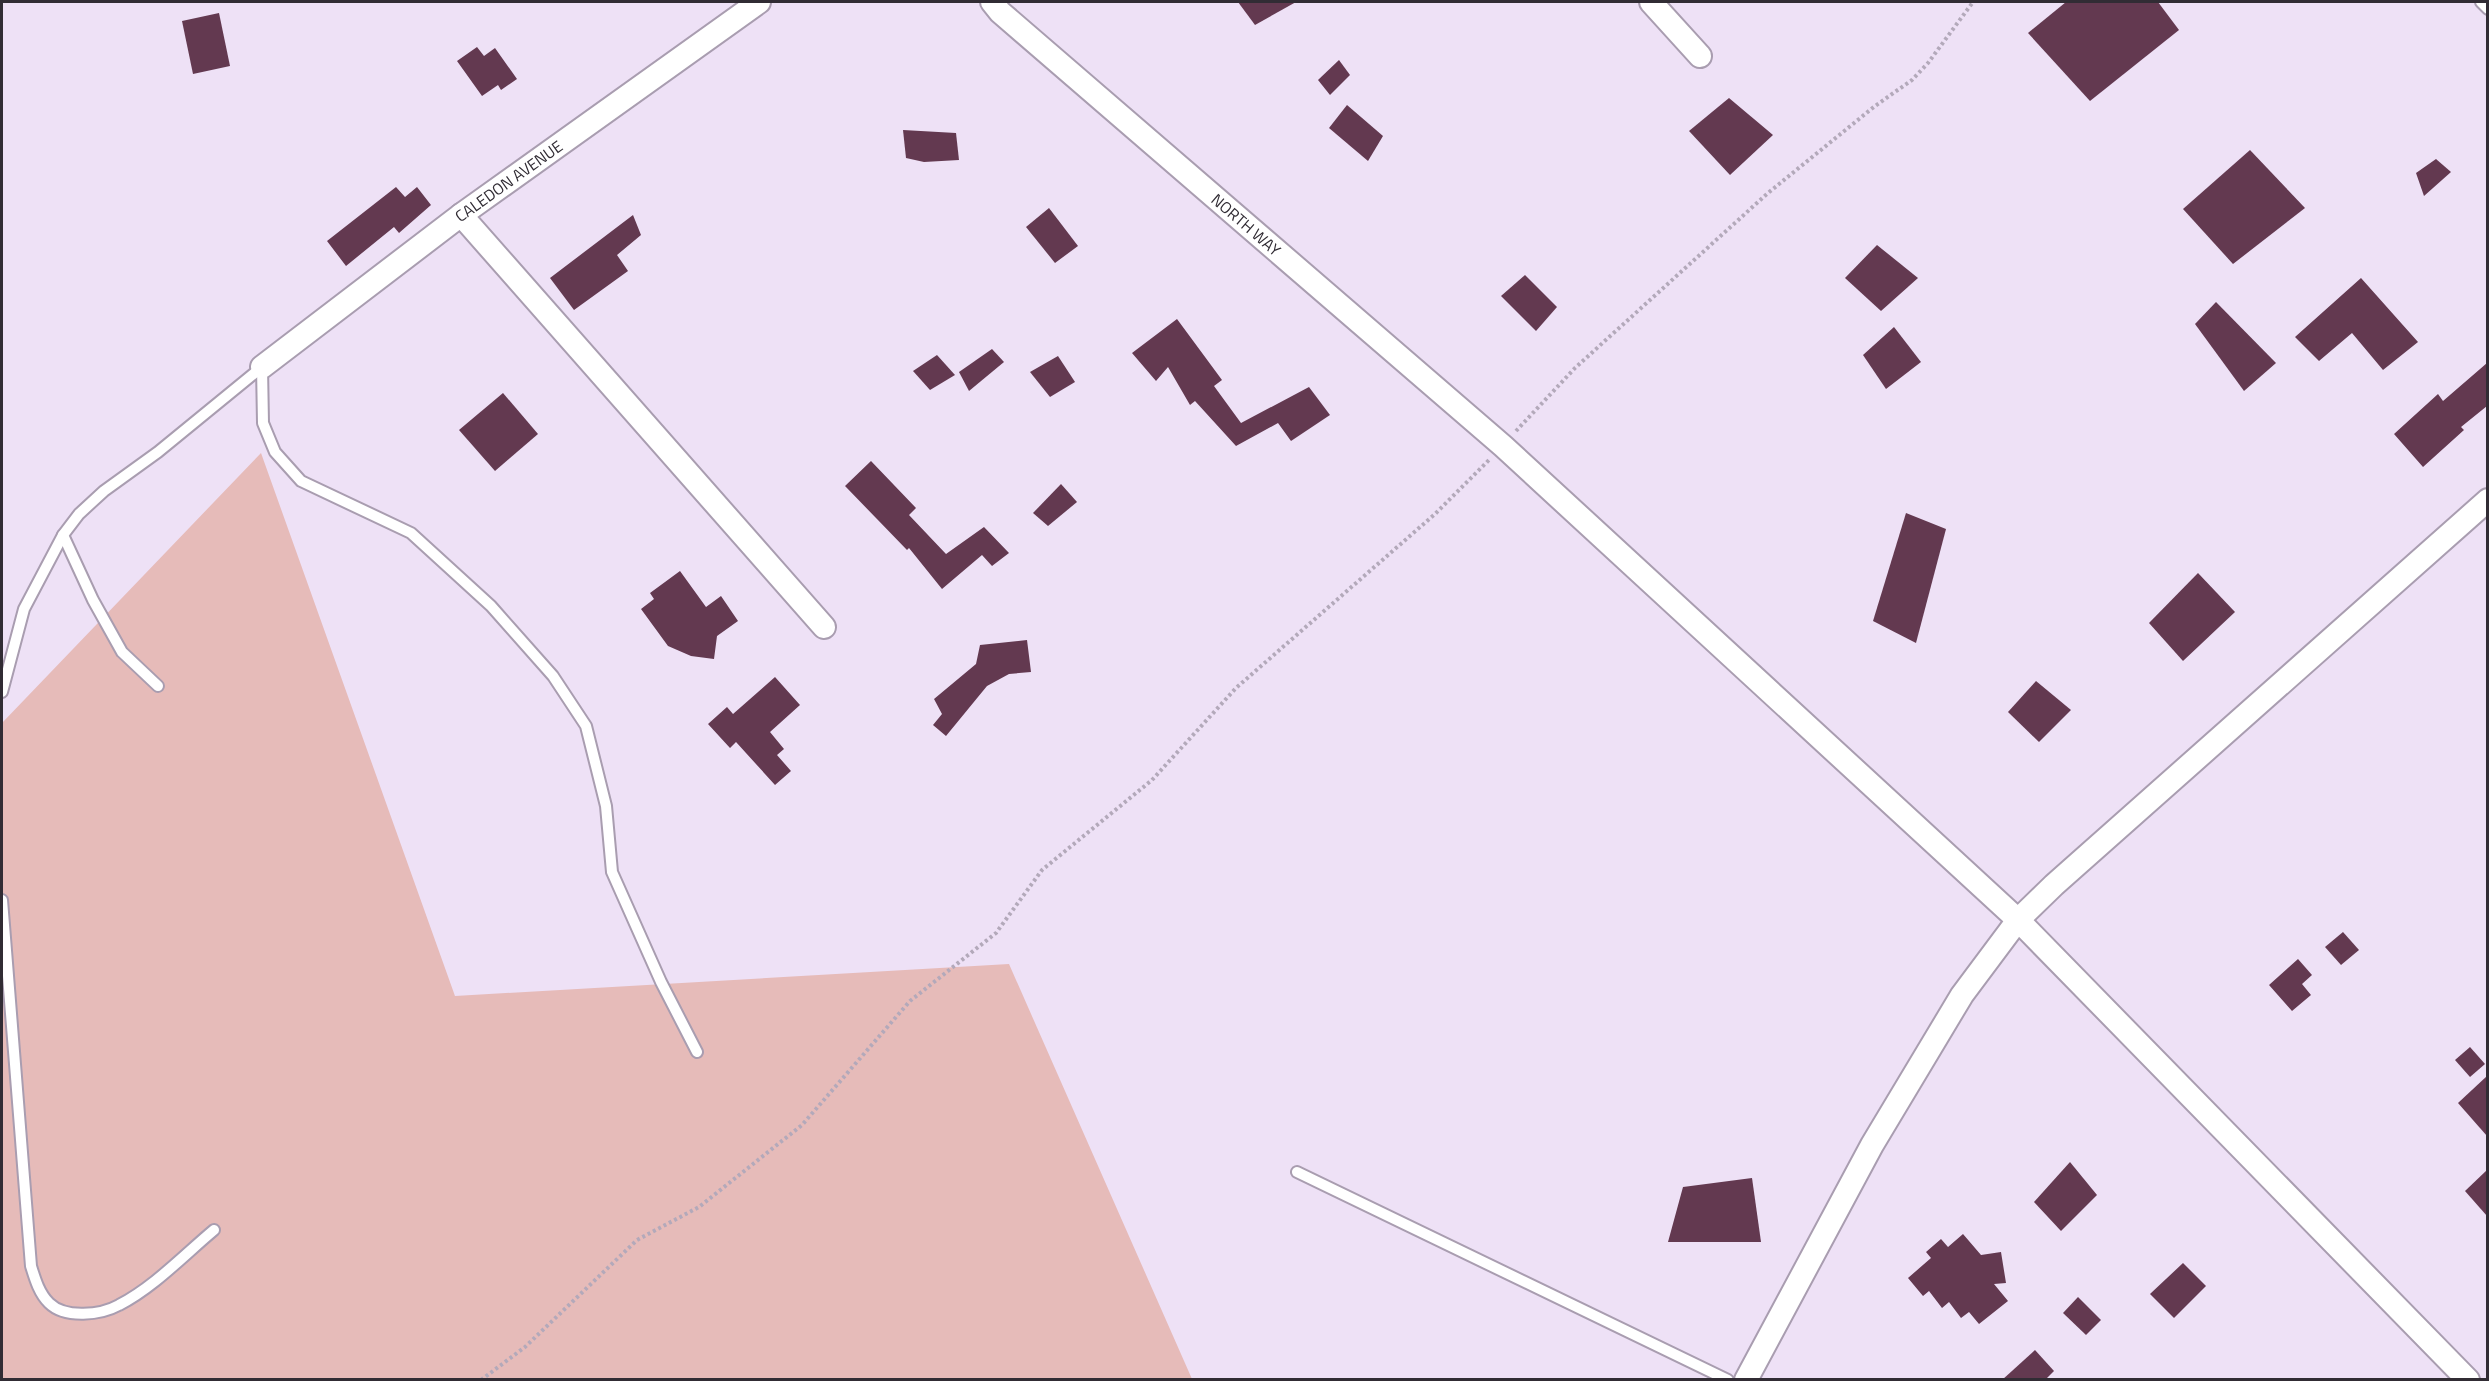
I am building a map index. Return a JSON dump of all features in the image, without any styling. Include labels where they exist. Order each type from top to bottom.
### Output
[{"type":"street","name":"CALEDON AVENUE","points":[[262,367],[461,215],[759,2]]},
{"type":"street","name":"NORTH WAY","points":[[992,2],[1000,12],[1503,446],[2018,920],[2468,1380]]},
{"type":"street","points":[[1651,2],[1701,56]]},
{"type":"street","points":[[461,215],[824,627]]},
{"type":"street","points":[[1746,1380],[1872,1145],[1962,995],[2018,920],[2063,877],[2487,500]]},
{"type":"lane","points":[[2481,2],[2487,9]]},
{"type":"lane","points":[[2,692],[24,609],[63,535],[79,514],[104,491],[158,452],[262,367]]},
{"type":"lane","points":[[262,367],[263,423],[275,452],[301,482],[411,533],[491,606],[554,676],[586,726],[606,806],[612,872],[661,982],[697,1052]]},
{"type":"lane","points":[[63,535],[93,600],[122,652],[158,686]]},
{"type":"lane","points":[[2,900],[31,1266],[38,1287],[49,1303],[63,1313],[80,1315],[118,1306],[153,1281],[214,1230]]},
{"type":"lane","points":[[1297,1172],[1728,1380]]},
{"type":"path","points":[[481,1380],[525,1347],[637,1240],[699,1207],[802,1125],[909,1001],[996,933],[1042,870],[1152,780],[1236,688],[1435,514],[1503,446],[1575,368],[1760,201],[1867,113],[1912,80],[1928,63],[1973,2]]},
{"type":"shaded area","points":[[261,453],[455,996],[1009,964],[1192,1379],[2,1379],[2,723]]},
{"type":"building","points":[[1238,2],[1296,2],[1255,25]]},
{"type":"building","points":[[2066,2],[2158,2],[2179,30],[2090,101],[2028,33]]},
{"type":"building","points":[[219,13],[230,66],[193,74],[182,21]]},
{"type":"building","points":[[477,47],[484,56],[495,48],[517,79],[501,90],[498,85],[482,96],[457,61]]},
{"type":"building","points":[[1339,60],[1350,75],[1330,95],[1318,80]]},
{"type":"building","points":[[1729,98],[1773,135],[1730,175],[1689,131]]},
{"type":"building","points":[[1347,105],[1383,136],[1368,161],[1329,128]]},
{"type":"building","points":[[903,130],[956,133],[959,160],[924,162],[906,158]]},
{"type":"building","points":[[2250,150],[2305,208],[2233,264],[2183,209]]},
{"type":"building","points":[[2436,159],[2451,172],[2424,196],[2416,173]]},
{"type":"building","points":[[396,187],[405,197],[417,187],[431,205],[399,233],[394,227],[346,266],[327,241]]},
{"type":"building","points":[[1049,208],[1078,246],[1055,263],[1026,227]]},
{"type":"building","points":[[633,215],[641,235],[617,255],[628,271],[574,310],[550,278]]},
{"type":"building","points":[[1877,245],[1918,278],[1881,311],[1845,278]]},
{"type":"building","points":[[1525,275],[1557,307],[1536,331],[1501,296]]},
{"type":"building","points":[[2361,278],[2418,342],[2383,370],[2352,333],[2319,361],[2295,337]]},
{"type":"building","points":[[2216,302],[2276,363],[2244,391],[2195,324]]},
{"type":"building","points":[[1177,319],[1222,380],[1214,386],[1241,423],[1309,387],[1330,415],[1291,441],[1278,423],[1236,446],[1195,401],[1190,405],[1168,367],[1156,381],[1132,353]]},
{"type":"building","points":[[1894,327],[1921,362],[1886,389],[1863,355]]},
{"type":"building","points":[[992,349],[1004,362],[969,391],[959,372]]},
{"type":"building","points":[[937,355],[955,375],[930,390],[913,371]]},
{"type":"building","points":[[1058,356],[1075,382],[1050,397],[1030,372]]},
{"type":"building","points":[[2487,363],[2487,406],[2461,427],[2464,430],[2423,467],[2394,434],[2438,394],[2443,401]]},
{"type":"building","points":[[503,393],[538,434],[495,471],[459,430]]},
{"type":"building","points":[[871,461],[916,508],[909,515],[946,554],[984,527],[1009,553],[992,566],[982,555],[942,589],[909,548],[907,550],[845,486]]},
{"type":"building","points":[[1061,484],[1077,502],[1048,526],[1033,513]]},
{"type":"building","points":[[1906,513],[1946,529],[1916,643],[1873,621]]},
{"type":"building","points":[[680,571],[706,607],[721,596],[738,621],[717,636],[714,659],[691,656],[668,646],[641,609],[654,599],[650,593]]},
{"type":"building","points":[[2198,573],[2235,612],[2183,661],[2149,623]]},
{"type":"building","points":[[1027,640],[1031,672],[1009,674],[987,686],[946,736],[933,725],[942,714],[934,699],[976,664],[980,645]]},
{"type":"building","points":[[775,677],[800,705],[770,732],[784,749],[777,755],[791,771],[775,785],[736,742],[730,748],[708,724],[727,707],[733,714]]},
{"type":"building","points":[[2036,681],[2071,710],[2039,742],[2008,712]]},
{"type":"building","points":[[2343,932],[2359,950],[2341,965],[2325,947]]},
{"type":"building","points":[[2298,959],[2312,975],[2302,984],[2311,995],[2292,1011],[2269,985]]},
{"type":"building","points":[[2470,1047],[2485,1064],[2470,1077],[2455,1060]]},
{"type":"building","points":[[2487,1076],[2487,1136],[2458,1103]]},
{"type":"building","points":[[2070,1162],[2097,1195],[2061,1231],[2034,1202]]},
{"type":"building","points":[[2487,1170],[2487,1216],[2465,1191]]},
{"type":"building","points":[[1752,1178],[1761,1242],[1668,1242],[1683,1187]]},
{"type":"building","points":[[1963,1234],[1981,1255],[2001,1252],[2006,1283],[1994,1284],[2008,1301],[1979,1324],[1969,1312],[1961,1318],[1949,1302],[1942,1308],[1929,1291],[1923,1296],[1908,1278],[1931,1258],[1926,1252],[1941,1239],[1948,1247]]},
{"type":"building","points":[[2183,1263],[2206,1286],[2174,1318],[2150,1294]]},
{"type":"building","points":[[2078,1297],[2101,1320],[2086,1335],[2063,1313]]},
{"type":"building","points":[[2035,1350],[2054,1371],[2045,1380],[2002,1380]]}]
